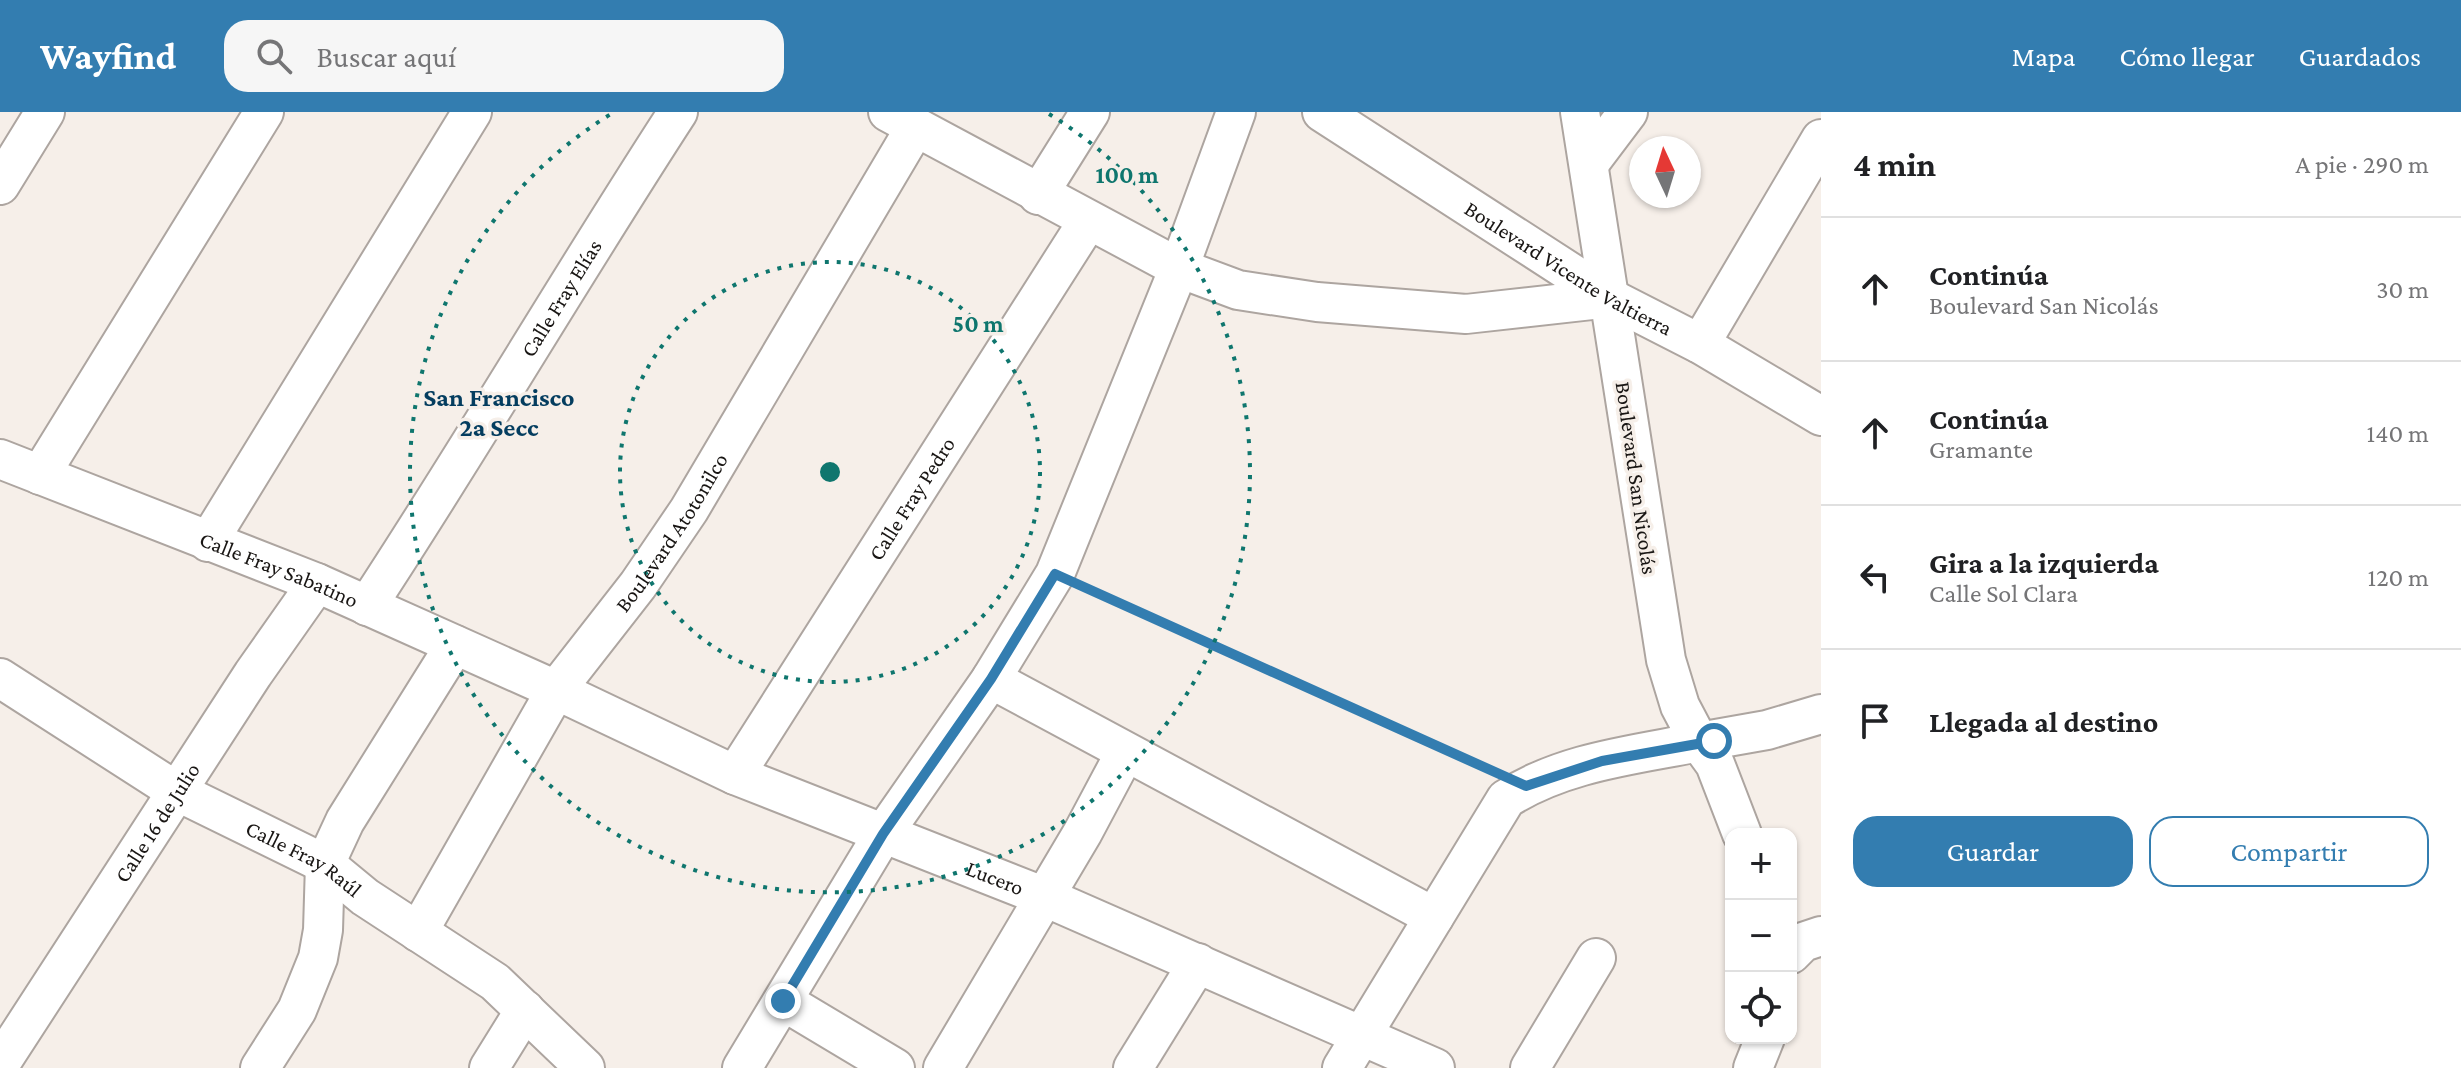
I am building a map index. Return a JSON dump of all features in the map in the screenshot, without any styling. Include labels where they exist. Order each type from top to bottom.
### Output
[{"type":"street","points":[[0,185],[45,112]]},
{"type":"street","points":[[40,475],[264,112]]},
{"type":"street","points":[[208,542],[472,112]]},
{"type":"street","name":"Calle Fray Elías","points":[[367,606],[457,469],[578,266],[678,112]]},
{"type":"street","points":[[1038,195],[1090,112]]},
{"type":"street","points":[[742,1068],[883,834],[991,679],[1055,574],[1179,268],[1236,112]]},
{"type":"street","name":"Boulevard Vicente Valtierra","points":[[1322,112],[1610,298],[1700,344],[1821,416]]},
{"type":"street","name":"Boulevard San Nicolás","points":[[1580,112],[1591,161],[1666,660],[1680,706],[1715,764],[1740,828]]},
{"type":"street","points":[[1591,161],[1628,112]]},
{"type":"street","points":[[902,120],[1179,268],[1238,290],[1398,311],[1466,314],[1610,298]]},
{"type":"street","name":"Boulevard Atotonilco","points":[[418,932],[556,690],[638,585],[689,510],[902,120]]},
{"type":"street","points":[[1700,344],[1821,139]]},
{"type":"street","name":"Calle Fray Pedro","points":[[735,775],[1088,221]]},
{"type":"street","name":"Calle Fray Sabatino","points":[[0,459],[317,583],[556,690]]},
{"type":"street","name":"Calle 16 de Julio","points":[[0,1064],[176,791],[317,583]]},
{"type":"street","points":[[260,1068],[297,1010],[318,958],[323,930],[325,864],[345,821],[455,645]]},
{"type":"street","name":"Calle Fray Raúl","points":[[0,678],[176,791],[325,864],[418,932],[495,982],[585,1068]]},
{"type":"street","points":[[991,679],[1434,917]]},
{"type":"street","name":"Lucero","points":[[556,690],[735,775],[1045,897],[1198,963],[1352,1053],[1435,1068]]},
{"type":"street","points":[[1352,1053],[1506,799],[1526,786],[1602,761],[1767,730],[1821,714]]},
{"type":"street","points":[[943,1068],[1045,897],[1125,753]]},
{"type":"street","points":[[1797,948],[1803,942],[1821,936]]},
{"type":"street","points":[[1530,1068],[1596,958]]},
{"type":"street","points":[[1133,1068],[1198,963]]},
{"type":"street","points":[[783,1001],[895,1068]]},
{"type":"street","points":[[489,1068],[525,1010]]},
{"type":"street","points":[[1753,1068],[1763,1044]]},
{"type":"path","points":[[1055,574],[1526,786]]},
{"type":"district","name":"San Francisco 2a Secc","points":[[499,412]]},
{"type":"route","points":[[783,1001],[883,834],[991,679],[1055,574],[1526,786],[1602,761],[1714,741]]}]
